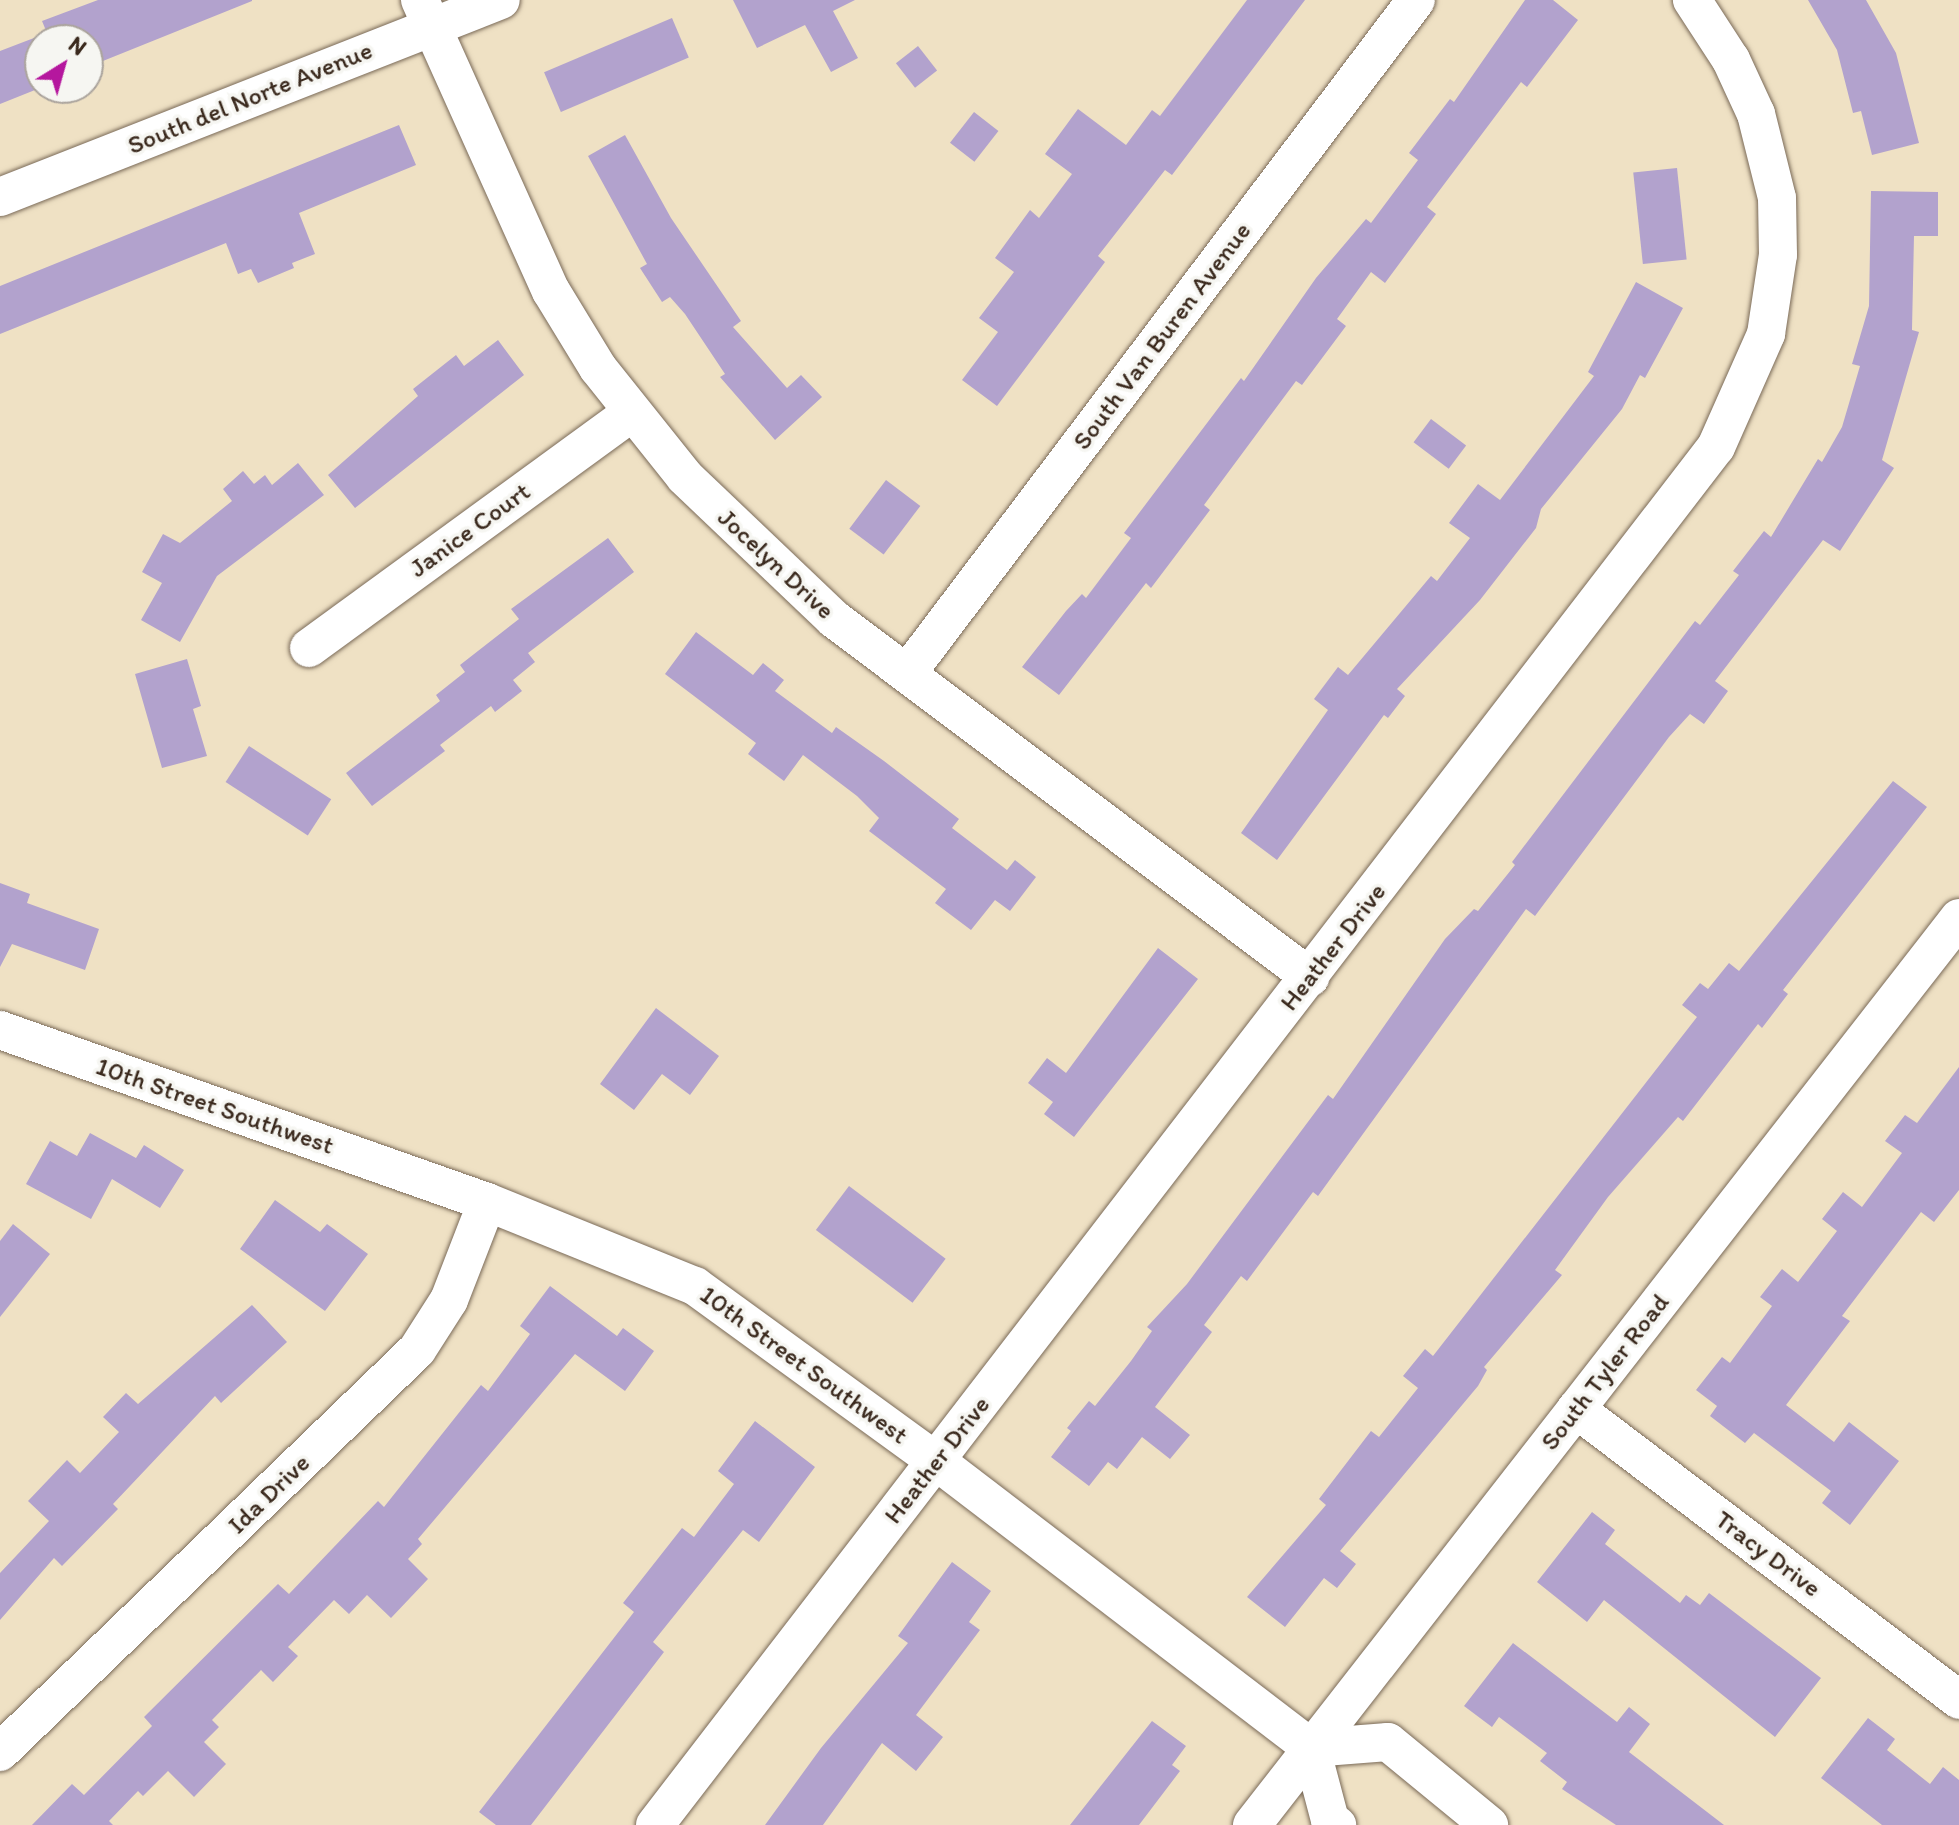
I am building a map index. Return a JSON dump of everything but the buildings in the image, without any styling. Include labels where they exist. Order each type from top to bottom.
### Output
[{"type":"street","name":"South del Norte Avenue","points":[[0,197],[426,13],[501,0]]},
{"type":"street","name":"South Van Buren Avenue","points":[[908,672],[1416,0]]},
{"type":"street","name":"Heather Drive","points":[[655,1825],[1683,494],[1738,406],[1766,334],[1775,294],[1777,198],[1756,114],[1731,60],[1692,0]]},
{"type":"street","name":"Jocelyn Drive","points":[[426,13],[551,291],[631,413],[752,545],[834,619],[1310,977]]},
{"type":"street","name":"Janice Court","points":[[309,648],[631,413]]},
{"type":"street","name":"South Tyler Road","points":[[1252,1825],[1959,918]]},
{"type":"street","name":"10th Street Southwest","points":[[4,1042],[487,1202],[695,1286],[936,1461],[1311,1748]]},
{"type":"street","name":"Ida Drive","points":[[0,1752],[417,1350],[449,1300],[487,1202]]},
{"type":"street","name":"Tracy Drive","points":[[1576,1409],[1959,1700]]},
{"type":"street","points":[[1337,1825],[1330,1820],[1311,1748],[1388,1742],[1489,1825]]}]
